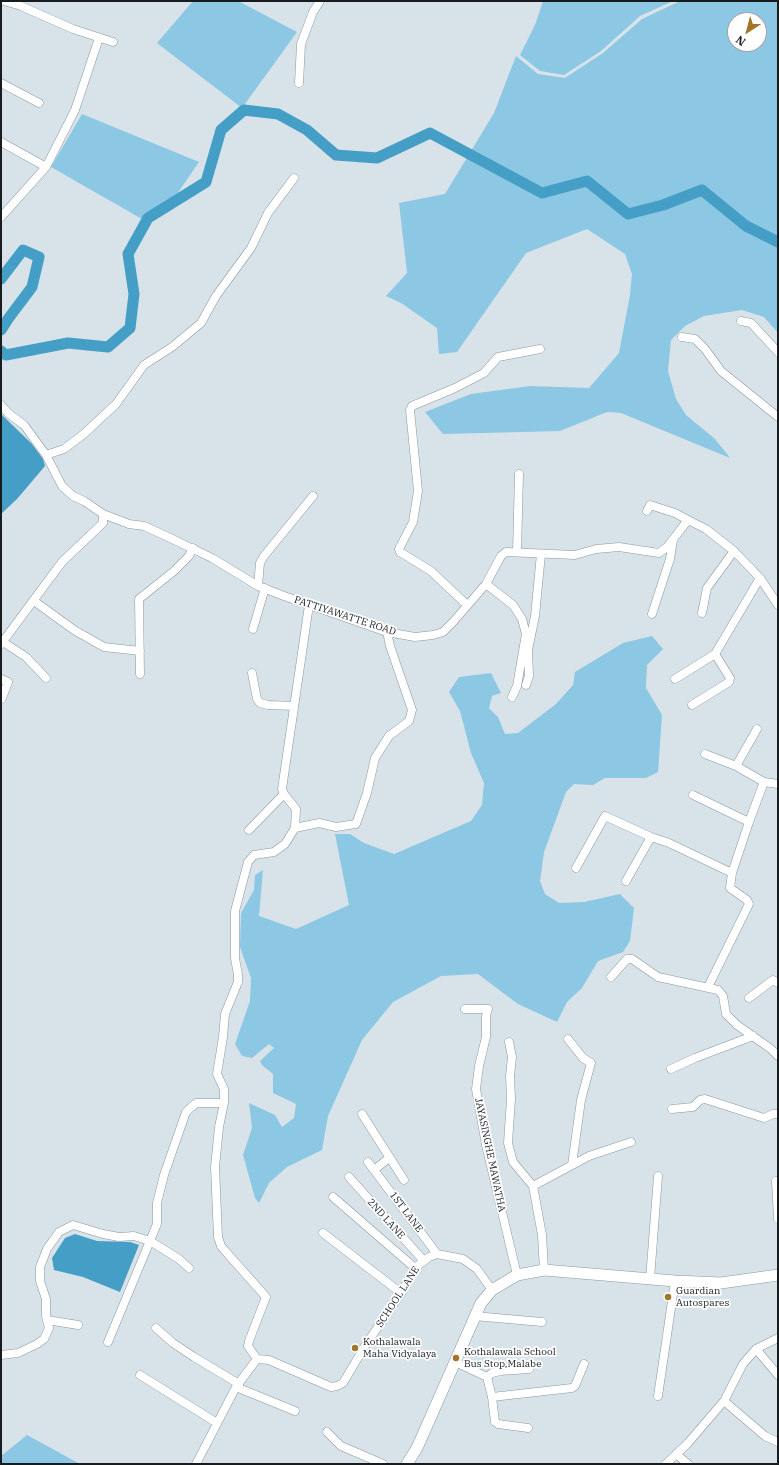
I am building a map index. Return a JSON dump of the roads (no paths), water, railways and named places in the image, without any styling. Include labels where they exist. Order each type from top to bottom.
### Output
[{"type":"main road","points":[[407,1464],[417,1448],[481,1303],[492,1290],[517,1275],[544,1270],[675,1281],[721,1283],[778,1275]]},
{"type":"street","points":[[4,1],[21,6],[74,29],[113,42]]},
{"type":"street","points":[[299,83],[300,44],[313,12],[320,1]]},
{"type":"street","points":[[1,217],[46,167],[75,110],[99,38]]},
{"type":"street","points":[[1,83],[39,103]]},
{"type":"street","points":[[1,142],[46,167]]},
{"type":"street","points":[[46,455],[64,449],[86,433],[116,404],[144,365],[172,347],[201,323],[216,296],[251,248],[268,213],[294,178]]},
{"type":"street","points":[[741,321],[751,323],[778,352]]},
{"type":"street","points":[[682,337],[695,339],[721,371],[778,417]]},
{"type":"street","points":[[468,605],[431,571],[400,552],[399,549],[413,522],[418,491],[410,410],[412,406],[455,388],[484,372],[498,357],[540,349]]},
{"type":"street","name":"PATTIYAWATTE ROAD","points":[[1,405],[8,413],[24,425],[46,455],[62,486],[73,496],[84,501],[103,514],[129,524],[144,526],[193,548],[262,587],[387,632],[415,637],[433,635],[442,632],[448,627],[486,584],[500,556],[506,552],[575,555],[596,549],[619,547],[659,553],[667,547],[688,520]]},
{"type":"street","points":[[517,552],[519,474]]},
{"type":"street","points":[[253,629],[262,587],[260,563],[264,556],[313,496]]},
{"type":"street","points":[[646,511],[650,505],[675,513],[706,529],[734,551],[760,578],[778,603]]},
{"type":"street","points":[[46,678],[26,657],[2,643],[62,562],[103,523],[103,514]]},
{"type":"street","points":[[652,614],[670,559],[673,539]]},
{"type":"street","points":[[140,674],[139,599],[174,571],[189,556],[193,548]]},
{"type":"street","points":[[702,613],[707,588],[734,551]]},
{"type":"street","points":[[526,685],[529,676],[528,650],[535,616],[541,554]]},
{"type":"street","points":[[675,679],[715,654],[760,578]]},
{"type":"street","points":[[486,584],[513,605],[522,619],[526,634],[517,686],[512,697]]},
{"type":"street","points":[[34,601],[74,630],[104,647],[140,651]]},
{"type":"street","points":[[196,1464],[238,1385],[257,1359],[248,1346],[266,1297],[221,1246],[218,1237],[215,1167],[219,1127],[224,1103],[224,1089],[217,1074],[224,1037],[224,1014],[238,982],[235,958],[235,911],[248,862],[254,855],[274,852],[285,844],[295,828],[296,809],[284,794],[282,789],[309,605]]},
{"type":"street","points":[[295,828],[319,823],[336,827],[356,824],[367,793],[375,758],[389,736],[409,721],[412,710],[390,646],[387,632]]},
{"type":"street","points":[[692,705],[729,682],[730,678],[715,654]]},
{"type":"street","points":[[252,673],[257,699],[260,703],[268,705],[294,706]]},
{"type":"street","points":[[1,679],[8,682],[2,698]]},
{"type":"street","points":[[736,766],[757,729]]},
{"type":"street","points":[[705,754],[736,766],[764,782],[778,784]]},
{"type":"street","points":[[708,987],[748,904],[747,900],[730,888],[732,873],[764,782]]},
{"type":"street","points":[[250,830],[284,794]]},
{"type":"street","points":[[693,795],[749,822]]},
{"type":"street","points":[[576,868],[605,816],[651,837],[669,842],[732,873]]},
{"type":"street","points":[[626,881],[651,837]]},
{"type":"street","points":[[611,977],[627,959],[632,959],[658,978],[718,990],[723,996],[726,1014],[737,1025],[771,1049],[778,1056]]},
{"type":"street","points":[[749,998],[773,980],[778,983]]},
{"type":"street","name":"JAYASINGHE MAWATHA","points":[[465,1009],[488,1010],[486,1016],[486,1037],[479,1066],[476,1089],[486,1145],[517,1275]]},
{"type":"street","points":[[671,1069],[695,1058],[753,1036]]},
{"type":"street","points":[[568,1039],[583,1058],[591,1063],[581,1100],[572,1165]]},
{"type":"street","points":[[509,1042],[512,1057],[510,1076],[512,1100],[508,1143],[512,1162],[533,1186],[542,1235],[544,1270]]},
{"type":"street","points":[[672,1109],[693,1107],[700,1100],[705,1099],[764,1118],[773,1114],[778,1114]]},
{"type":"street","points":[[108,1342],[157,1224],[157,1203],[164,1176],[186,1112],[196,1102],[224,1103]]},
{"type":"street","name":"1ST LANE","points":[[362,1114],[404,1180]]},
{"type":"street","points":[[533,1186],[589,1156],[631,1142]]},
{"type":"street","points":[[374,1170],[389,1158]]},
{"type":"street","name":"1ST LANE","points":[[368,1162],[437,1254]]},
{"type":"street","points":[[650,1279],[658,1176]]},
{"type":"street","name":"2ND LANE","points":[[349,1177],[423,1260]]},
{"type":"street","points":[[776,1181],[778,1219]]},
{"type":"street","points":[[333,1196],[415,1268]]},
{"type":"street","points":[[1,1355],[18,1353],[44,1339],[49,1328],[46,1299],[40,1281],[40,1267],[47,1249],[59,1232],[73,1225],[103,1234],[119,1237],[134,1236],[150,1241],[189,1268]]},
{"type":"street","points":[[323,1233],[401,1293]]},
{"type":"street","points":[[437,1254],[463,1259],[477,1269],[492,1290]]},
{"type":"street","name":"SCHOOL LANE","points":[[257,1359],[268,1360],[332,1387],[343,1383],[365,1346],[401,1293],[415,1268],[423,1260],[437,1254]]},
{"type":"street","points":[[658,1396],[675,1281]]},
{"type":"street","points":[[474,1316],[542,1322]]},
{"type":"street","points":[[47,1320],[78,1325]]},
{"type":"street","points":[[156,1328],[194,1357],[238,1385],[295,1411]]},
{"type":"street","points":[[666,1464],[724,1401],[743,1364],[756,1349],[778,1338]]},
{"type":"street","points":[[756,1349],[778,1375]]},
{"type":"street","points":[[455,1362],[487,1377]]},
{"type":"street","points":[[492,1396],[572,1388],[575,1386],[584,1364]]},
{"type":"street","points":[[487,1377],[492,1373],[500,1371],[529,1369]]},
{"type":"street","points":[[140,1375],[217,1423]]},
{"type":"street","points":[[487,1377],[492,1396],[495,1422],[498,1424],[528,1428]]},
{"type":"street","points":[[724,1401],[765,1436],[778,1442]]},
{"type":"street","points":[[326,1432],[341,1446],[383,1464]]},
{"type":"street","points":[[676,1454],[688,1464]]},
{"type":"waterway","points":[[1,351],[6,355],[68,343],[108,347],[130,328],[134,294],[128,254],[148,218],[206,182],[221,130],[244,110],[278,114],[307,130],[336,155],[377,158],[430,133],[542,193],[587,181],[628,214],[663,205],[702,190],[746,226],[778,242]]},
{"type":"waterway","points":[[1,279],[23,250],[39,257],[32,287],[1,330]]},
{"type":"place","name":"Guardian Autospares","points":[[668,1297]]},
{"type":"place","name":"Kothalawala Maha Vidyalaya","points":[[355,1348]]},
{"type":"place","name":"Kothalawala School Bus Stop,Malabe","points":[[456,1358]]}]
